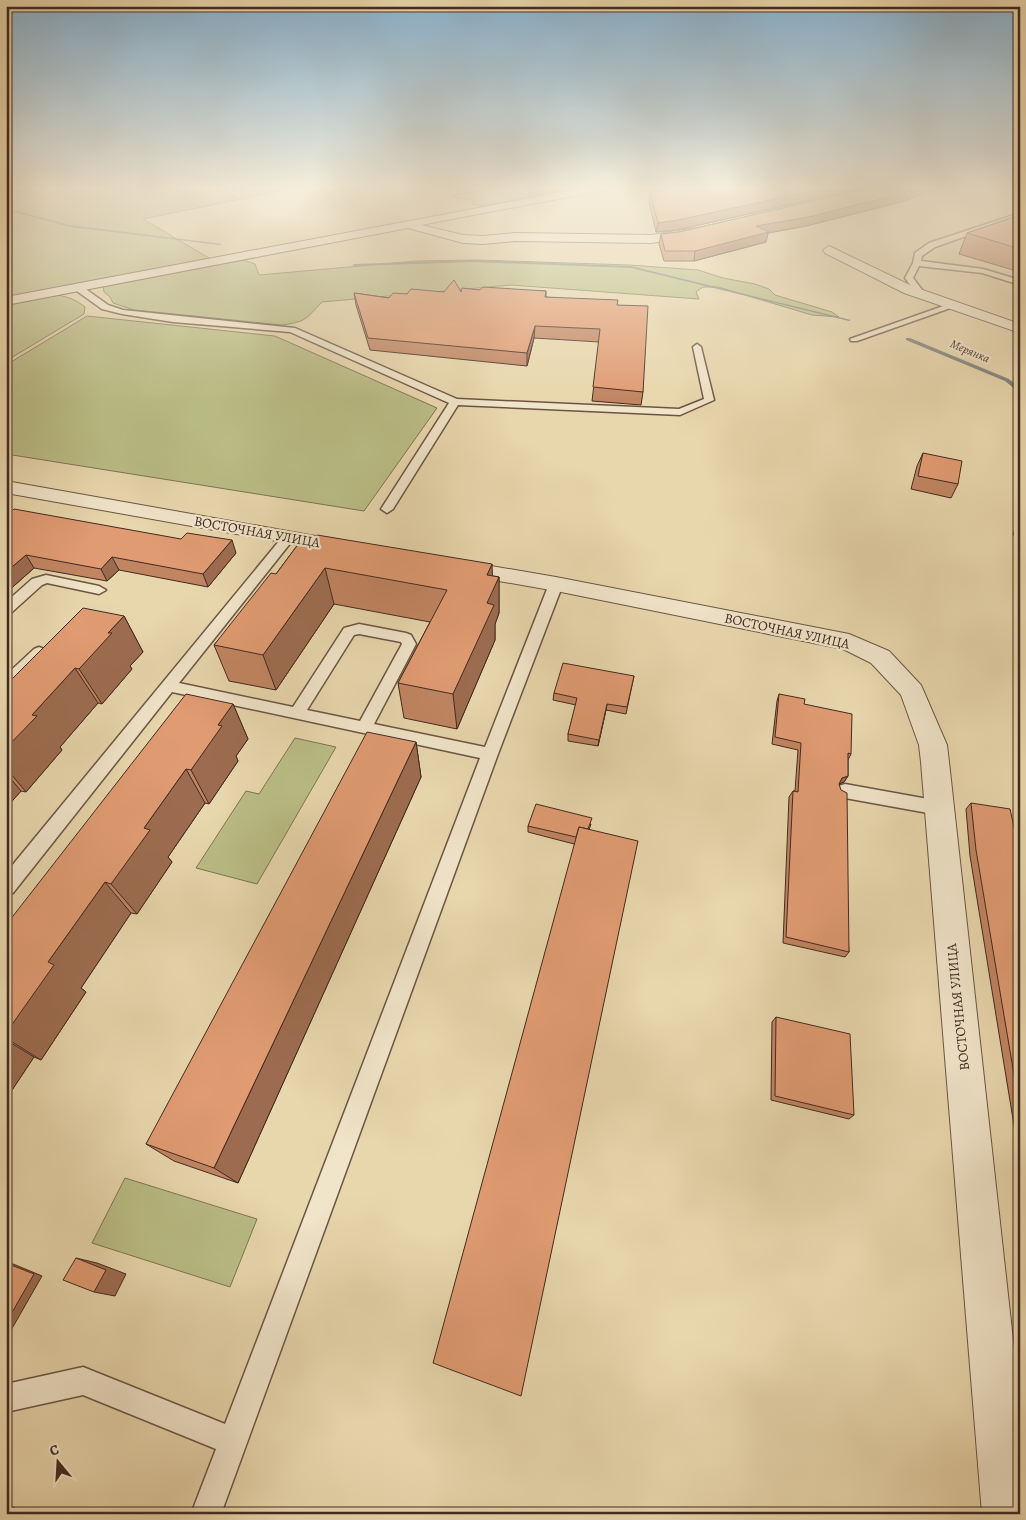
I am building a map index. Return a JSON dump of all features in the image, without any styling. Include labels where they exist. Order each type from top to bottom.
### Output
[{"type":"street","points":[[6,301],[227,258]]},
{"type":"street","points":[[844,258],[922,295],[1020,329]]},
{"type":"street","name":"ВОСТОЧНАЯ УЛИЦА","points":[[8,490],[374,553]]},
{"type":"street","name":"ВОСТОЧНАЯ УЛИЦА","points":[[432,563],[556,584],[849,642],[880,657],[912,690],[933,745],[1007,1514]]},
{"type":"lane","points":[[918,258],[917,264],[909,278],[922,295]]},
{"type":"lane","points":[[917,264],[983,271],[1020,283]]},
{"type":"lane","points":[[76,287],[105,307],[122,312],[173,319],[292,330],[455,402],[680,412],[709,400],[697,347]]},
{"type":"lane","points":[[854,339],[952,306]]},
{"type":"lane","points":[[387,509],[455,402]]},
{"type":"lane","points":[[6,887],[288,538]]},
{"type":"lane","points":[[6,610],[37,582],[46,579],[99,590]]},
{"type":"lane","points":[[206,1514],[490,754],[556,584]]},
{"type":"lane","points":[[297,714],[349,631],[359,629],[406,638],[408,644],[364,728]]},
{"type":"lane","points":[[6,684],[39,652]]},
{"type":"lane","points":[[168,686],[490,754]]},
{"type":"lane","points":[[845,791],[939,808]]},
{"type":"lane","points":[[6,1398],[83,1381],[234,1442]]},
{"type":"green space","points":[[6,258],[209,258],[6,299]]},
{"type":"green space","points":[[243,260],[255,264],[259,275],[416,261],[478,260],[629,265],[698,270],[723,278],[755,284],[769,289],[775,295],[832,312],[839,317],[812,315],[718,287],[703,287],[696,292],[699,299],[511,285],[322,302],[305,319],[296,323],[282,325],[134,310],[113,303],[104,292],[103,286]]},
{"type":"green space","points":[[57,295],[72,299],[85,307],[84,314],[6,361],[6,305]]},
{"type":"green space","points":[[87,316],[275,336],[437,408],[364,511],[6,454],[6,365]]},
{"type":"green space","points":[[295,738],[336,747],[257,884],[196,868],[246,791],[259,794]]},
{"type":"green space","points":[[125,1178],[257,1219],[230,1287],[92,1243]]},
{"type":"building","points":[[454,280],[461,292],[462,288],[480,290],[483,287],[546,291],[545,297],[618,300],[617,305],[648,306],[643,392],[593,387],[600,329],[535,326],[527,353],[368,338],[354,293],[389,298],[393,293],[407,294],[411,289],[444,292]]},
{"type":"building","points":[[923,453],[962,461],[958,484],[918,476]]},
{"type":"building","points":[[14,509],[181,539],[187,533],[232,540],[203,574],[112,557],[101,569],[26,555],[6,572],[6,516]]},
{"type":"building","points":[[317,535],[492,564],[487,575],[499,577],[487,603],[494,605],[453,694],[398,683],[447,590],[325,568],[263,655],[214,645],[271,573],[276,574],[299,543],[310,545]]},
{"type":"building","points":[[83,608],[124,616],[108,633],[112,633],[79,669],[75,668],[32,715],[37,716],[6,748],[6,685]]},
{"type":"building","points":[[563,663],[634,676],[627,707],[607,704],[599,740],[568,734],[577,698],[554,693]]},
{"type":"building","points":[[186,694],[233,704],[218,725],[222,726],[191,770],[186,769],[144,828],[150,830],[111,884],[105,882],[48,962],[54,965],[6,1033],[6,925]]},
{"type":"building","points":[[779,694],[805,699],[804,704],[852,714],[851,754],[848,753],[848,776],[842,778],[839,784],[841,790],[847,793],[849,952],[786,937],[793,791],[798,792],[801,743],[775,737]]},
{"type":"building","points":[[367,732],[416,742],[214,1168],[146,1144]]},
{"type":"building","points":[[971,803],[1010,809],[1020,854],[1020,1110],[976,850]]},
{"type":"building","points":[[536,804],[592,818],[588,829],[579,827],[576,837],[528,826]]},
{"type":"building","points":[[579,827],[638,841],[521,1396],[433,1363]]},
{"type":"building","points":[[776,1017],[850,1034],[854,1115],[775,1096]]},
{"type":"building","points":[[76,1258],[106,1270],[94,1292],[63,1280]]},
{"type":"building","points":[[6,1263],[34,1274],[6,1323]]},
{"type":"waterway","name":"Мерянка","points":[[354,265],[473,261],[631,267],[849,320]]},
{"type":"waterway","name":"Мерянка","points":[[908,339],[1007,380],[1020,391]]}]
